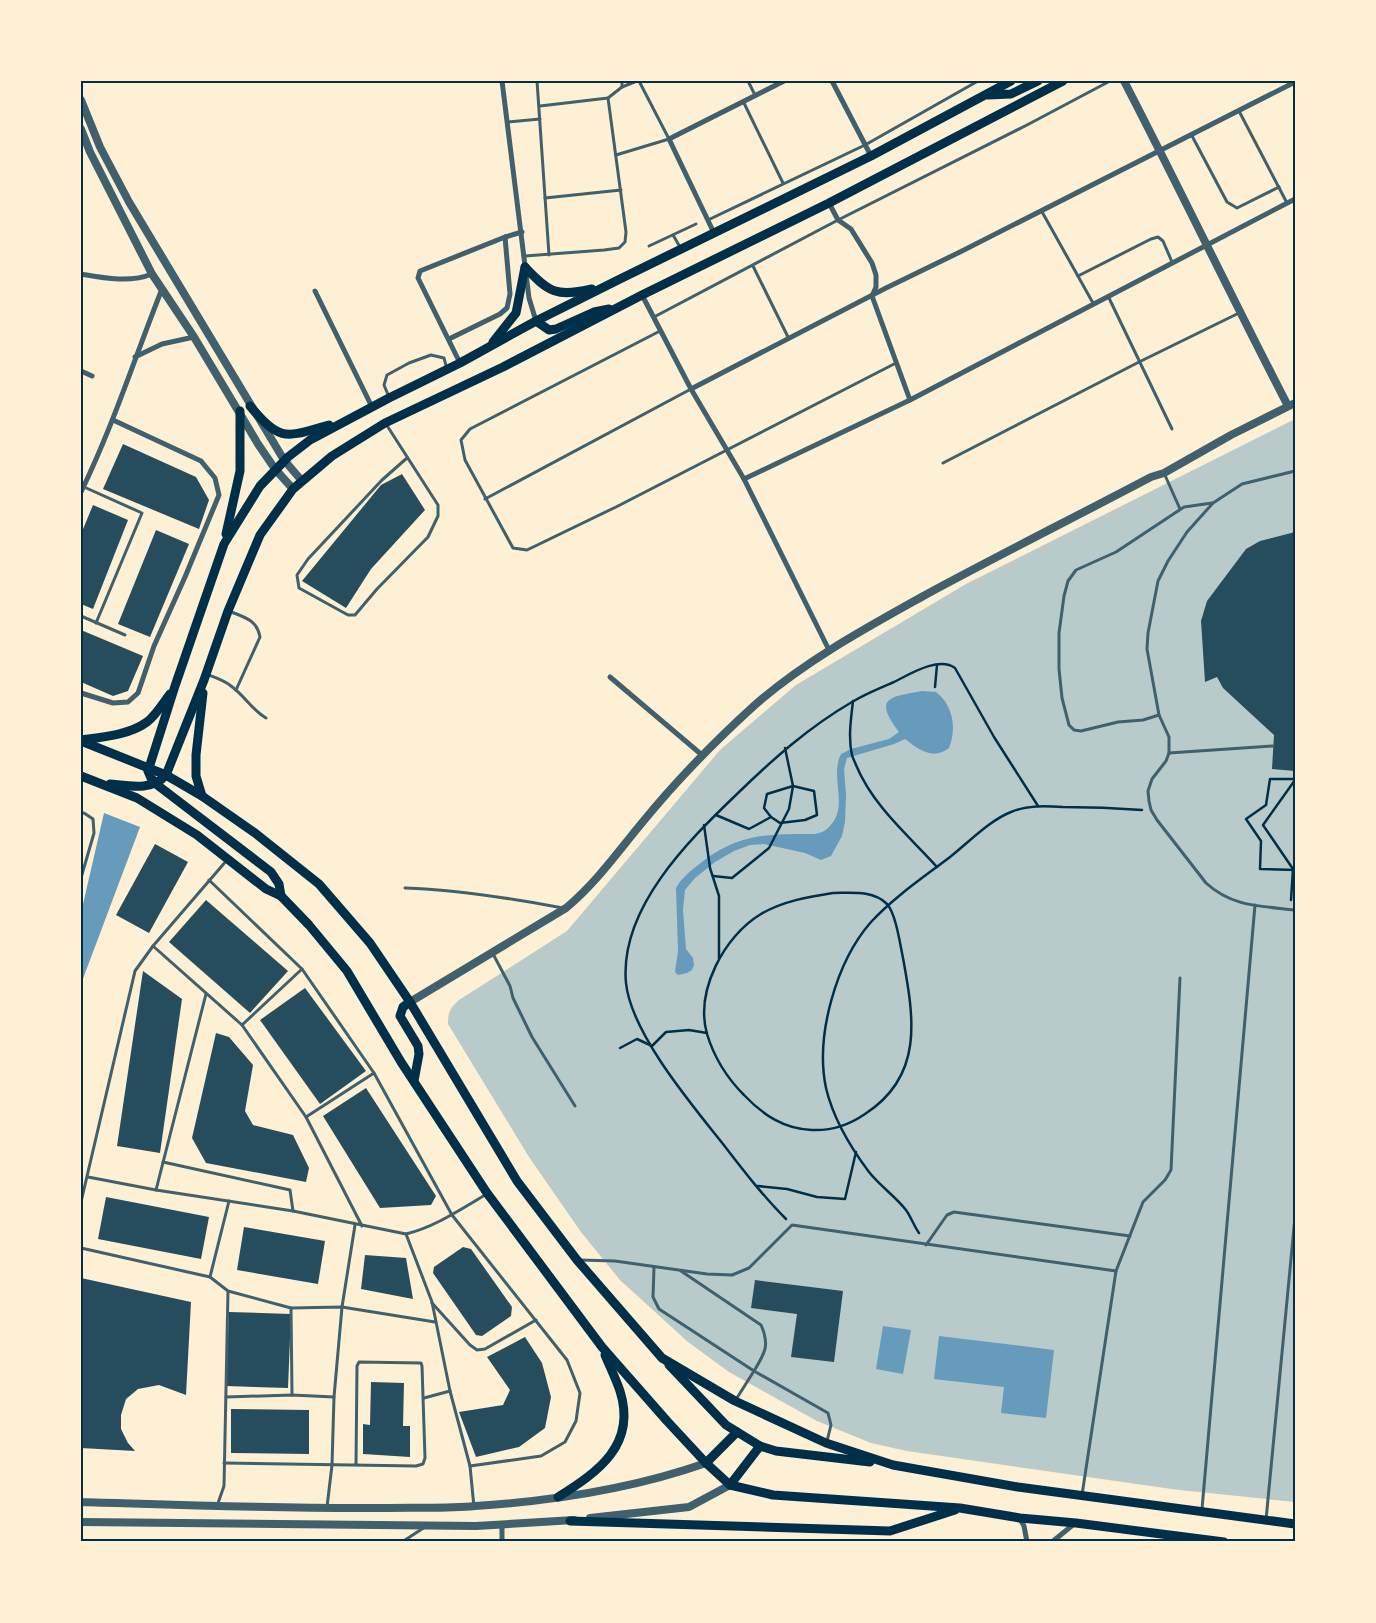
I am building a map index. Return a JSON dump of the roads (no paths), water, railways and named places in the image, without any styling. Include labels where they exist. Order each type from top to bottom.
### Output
[{"type":"main road","points":[[224,544],[250,500],[284,460],[310,440],[620,279],[871,156],[1011,81]]},
{"type":"main road","points":[[986,96],[1010,94],[1038,81]]},
{"type":"main road","points":[[101,783],[133,786],[156,784],[166,775],[205,677],[228,611],[260,535],[293,489],[332,456],[385,423],[503,367],[642,295],[829,203],[1063,81]]},
{"type":"main road","points":[[525,267],[542,284],[554,292],[571,293],[592,290],[620,279]]},
{"type":"main road","points":[[489,348],[516,313],[525,267]]},
{"type":"main road","points":[[536,322],[549,330],[556,329],[594,312],[617,308]]},
{"type":"main road","points":[[250,406],[266,425],[280,433],[296,435],[344,422]]},
{"type":"main road","points":[[240,411],[240,471],[224,544],[148,767],[151,778],[156,784],[271,872],[279,884],[281,896]]},
{"type":"main road","points":[[202,796],[196,776],[196,755],[205,677]]},
{"type":"main road","points":[[81,740],[115,735],[146,722],[157,711],[175,686]]},
{"type":"main road","points":[[81,740],[166,775],[202,796],[255,833],[319,884],[370,943],[410,1002],[517,1181],[578,1260],[662,1358],[726,1425],[760,1446],[776,1451],[893,1465],[1018,1487],[1295,1524]]},
{"type":"main road","points":[[81,776],[137,798],[197,836],[266,889],[281,896],[309,925],[347,971],[414,1081],[487,1193],[602,1347],[706,1463],[730,1486],[773,1495],[960,1508],[1020,1518],[1076,1523],[1224,1542]]},
{"type":"main road","points":[[410,1002],[403,1008],[400,1016],[418,1046],[419,1054],[414,1081]]},
{"type":"main road","points":[[558,1498],[586,1480],[609,1458],[618,1444],[623,1426],[623,1407],[620,1390],[602,1347]]},
{"type":"main road","points":[[662,1358],[735,1401],[826,1444],[893,1465]]},
{"type":"main road","points":[[706,1463],[737,1432]]},
{"type":"main road","points":[[730,1486],[760,1446]]},
{"type":"main road","points":[[570,1521],[890,1531],[960,1508]]},
{"type":"street","points":[[502,81],[529,298],[536,322]]},
{"type":"street","points":[[714,233],[669,139],[784,81]]},
{"type":"street","points":[[832,81],[871,156]]},
{"type":"street","points":[[410,1002],[566,908],[580,897],[642,822],[702,755],[788,678],[829,650],[950,582],[1151,477],[1164,473],[1291,404],[1239,312],[1207,244],[1124,81]]},
{"type":"street","points":[[691,389],[1295,82]]},
{"type":"street","points":[[81,100],[100,147],[129,202],[250,406],[284,460],[302,481]]},
{"type":"street","points":[[81,129],[90,152],[152,274],[240,411],[275,470],[293,489]]},
{"type":"street","points":[[744,479],[910,400],[1295,199]]},
{"type":"street","points":[[829,203],[838,220],[851,229],[872,263],[876,275],[876,286],[872,296],[910,400]]},
{"type":"street","points":[[460,363],[418,278],[420,271],[504,237],[522,232]]},
{"type":"street","points":[[449,339],[500,314],[507,308],[510,294],[504,237]]},
{"type":"street","points":[[81,274],[129,279],[152,274]]},
{"type":"street","points":[[83,490],[113,420],[162,289]]},
{"type":"street","points":[[315,291],[372,407]]},
{"type":"street","points":[[642,295],[691,389],[744,479],[829,650]]},
{"type":"street","points":[[135,357],[162,344],[194,338]]},
{"type":"street","points":[[81,371],[92,376]]},
{"type":"street","points":[[81,693],[113,702],[128,702],[138,693],[154,646],[185,577],[218,495],[215,478],[201,461],[113,420]]},
{"type":"street","points":[[610,677],[702,755]]},
{"type":"street","points":[[81,1502],[326,1509],[474,1506],[558,1498],[612,1489],[681,1472],[706,1463]]},
{"type":"street","points":[[81,1522],[502,1526],[570,1521],[689,1507],[730,1486]]},
{"type":"street","points":[[1020,1518],[1024,1526],[1027,1542]]},
{"type":"street","points":[[1052,1542],[1076,1523]]},
{"type":"street","points":[[502,1526],[502,1542]]},
{"type":"lane","points":[[537,81],[549,255]]},
{"type":"lane","points":[[622,81],[622,87]]},
{"type":"lane","points":[[540,106],[608,98],[622,87],[638,81],[669,139],[616,155]]},
{"type":"lane","points":[[748,81],[755,95]]},
{"type":"lane","points":[[708,220],[865,145],[978,81]]},
{"type":"lane","points":[[654,317],[838,220],[1110,81]]},
{"type":"lane","points":[[525,256],[619,248],[624,242],[626,232],[608,98]]},
{"type":"lane","points":[[743,101],[783,183]]},
{"type":"lane","points":[[1239,110],[1287,202]]},
{"type":"lane","points":[[508,122],[540,119]]},
{"type":"lane","points":[[1191,134],[1227,202],[1237,208],[1280,187]]},
{"type":"lane","points":[[545,198],[621,190]]},
{"type":"lane","points":[[1041,210],[1093,303]]},
{"type":"lane","points":[[649,246],[696,224]]},
{"type":"lane","points":[[673,234],[682,250]]},
{"type":"lane","points":[[1078,276],[1150,239],[1158,237],[1164,241],[1172,262]]},
{"type":"lane","points":[[753,266],[789,340]]},
{"type":"lane","points":[[1108,296],[1172,429]]},
{"type":"lane","points":[[943,463],[1239,312]]},
{"type":"lane","points":[[661,331],[470,429],[461,440],[465,460],[514,548],[527,550],[727,451],[897,363]]},
{"type":"lane","points":[[389,398],[384,385],[388,375],[409,363],[431,355],[444,358],[448,369]]},
{"type":"lane","points":[[485,499],[691,389]]},
{"type":"lane","points":[[385,423],[438,505],[438,516],[428,537],[377,589],[355,615],[348,615],[299,588],[297,575],[308,559],[382,480],[407,458]]},
{"type":"lane","points":[[1293,909],[1255,906],[1227,899],[1216,892],[1206,884],[1151,810],[1148,791],[1152,780],[1166,761],[1169,753],[1169,737],[1159,715],[1147,649],[1148,633],[1158,581],[1168,560],[1187,532],[1213,503],[1242,484],[1295,471]]},
{"type":"lane","points":[[1164,473],[1180,509]]},
{"type":"lane","points":[[83,490],[142,513],[96,622]]},
{"type":"lane","points":[[1159,715],[1143,720],[1118,722],[1081,730],[1074,730],[1069,725],[1062,698],[1059,669],[1059,633],[1064,596],[1068,581],[1076,570],[1116,552],[1184,507],[1213,503]]},
{"type":"lane","points":[[228,611],[252,621],[259,629],[260,636],[236,690]]},
{"type":"lane","points":[[81,616],[125,635]]},
{"type":"lane","points":[[205,677],[230,685],[255,711],[266,718]]},
{"type":"lane","points":[[1169,753],[1273,746]]},
{"type":"lane","points":[[81,813],[84,813],[93,820],[94,833],[81,878]]},
{"type":"lane","points":[[81,1202],[135,971],[227,859]]},
{"type":"lane","points":[[209,880],[302,969],[374,1074],[452,1215],[567,1360],[580,1393],[576,1421],[565,1442],[541,1456],[470,1466]]},
{"type":"lane","points":[[405,888],[478,893],[566,908]]},
{"type":"lane","points":[[1202,1512],[1255,906]]},
{"type":"lane","points":[[154,946],[242,1025],[306,1117],[362,1226]]},
{"type":"lane","points":[[492,952],[510,986],[512,998],[532,1037],[575,1106]]},
{"type":"lane","points":[[242,1025],[302,969]]},
{"type":"lane","points":[[1082,1495],[1116,1271],[1143,1202],[1165,1180],[1171,1170],[1180,978]]},
{"type":"lane","points":[[156,1190],[206,994]]},
{"type":"lane","points":[[306,1117],[374,1074]]},
{"type":"lane","points":[[163,1162],[290,1190],[293,1211]]},
{"type":"lane","points":[[88,1178],[293,1211],[406,1234],[419,1231],[452,1215],[487,1193]]},
{"type":"lane","points":[[210,1277],[229,1201]]},
{"type":"lane","points":[[926,1245],[947,1215],[954,1212],[1130,1236]]},
{"type":"lane","points":[[1266,1521],[1295,1217]]},
{"type":"lane","points":[[326,1509],[332,1465],[334,1397],[342,1307],[355,1225]]},
{"type":"lane","points":[[578,1260],[615,1261],[732,1275],[749,1268],[792,1225],[1116,1271]]},
{"type":"lane","points":[[406,1234],[432,1302],[450,1391],[470,1466],[474,1506]]},
{"type":"lane","points":[[81,1248],[210,1277],[228,1291],[292,1308],[342,1307],[435,1322]]},
{"type":"lane","points":[[654,1267],[653,1296],[659,1309],[754,1371],[828,1413],[831,1425],[826,1444]]},
{"type":"lane","points":[[680,1270],[761,1325],[766,1336],[766,1346],[762,1357],[735,1401]]},
{"type":"lane","points":[[216,1506],[224,1486],[228,1291]]},
{"type":"lane","points":[[432,1302],[470,1345],[477,1350],[485,1349],[536,1320]]},
{"type":"lane","points":[[292,1308],[292,1395]]},
{"type":"lane","points":[[224,1463],[416,1466],[423,1464],[425,1458],[424,1398],[422,1366],[420,1363],[359,1362],[357,1366],[356,1465]]},
{"type":"lane","points":[[424,1398],[450,1391]]},
{"type":"lane","points":[[226,1397],[292,1395],[334,1397]]},
{"type":"lane","points":[[402,1542],[428,1526]]},
{"type":"lane","points":[[81,1538],[83,1542]]},
{"type":"water","points":[[922,691],[936,692],[942,697],[950,710],[953,733],[949,748],[943,752],[931,754],[920,750],[905,739],[847,758],[844,769],[846,795],[845,822],[842,836],[831,856],[821,860],[805,853],[764,844],[750,845],[734,851],[715,862],[695,878],[685,890],[683,910],[686,949],[693,958],[694,965],[692,970],[678,975],[675,972],[678,951],[676,888],[683,879],[712,855],[739,841],[767,835],[815,834],[826,830],[835,819],[838,810],[837,773],[841,754],[851,749],[889,739],[899,732],[887,712],[886,706],[888,701],[901,695]]},
{"type":"water","points":[[104,813],[140,827],[81,984],[81,913]]},
{"type":"water","points":[[883,1326],[911,1330],[903,1374],[876,1369]]},
{"type":"water","points":[[939,1336],[1054,1350],[1046,1418],[1001,1413],[1004,1387],[934,1379]]}]
